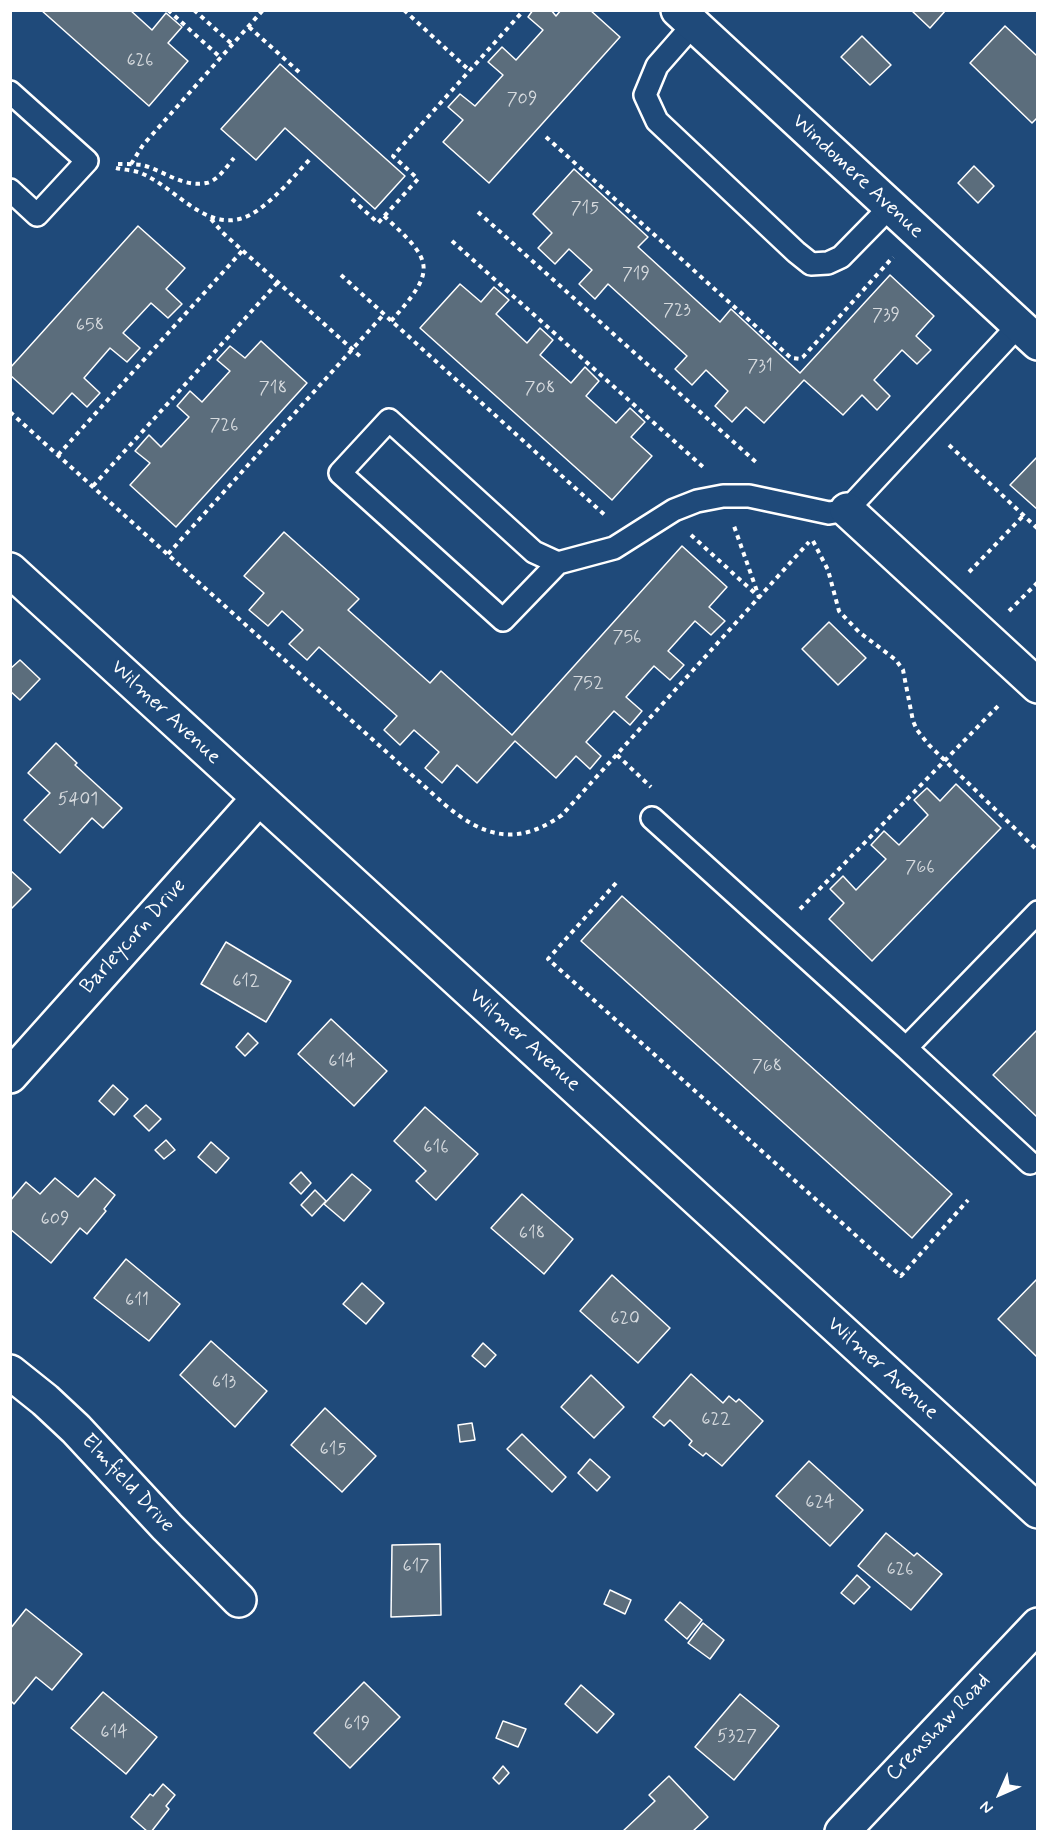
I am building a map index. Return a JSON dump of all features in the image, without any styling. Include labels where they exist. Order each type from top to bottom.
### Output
[{"type":"street","name":"Windomere Avenue","points":[[686,18],[1028,334]]},
{"type":"street","points":[[847,510],[1038,686]]},
{"type":"street","name":"Wilmer Avenue","points":[[10,570],[1038,1511]]},
{"type":"street","name":"Barleycorn Drive","points":[[10,1076],[258,799]]},
{"type":"street","name":"Elmfield Drive","points":[[10,1372],[76,1429],[239,1600]]},
{"type":"street","name":"Crenshaw Road","points":[[842,1832],[1038,1625]]},
{"type":"lane","points":[[686,18],[657,66],[645,95],[657,121],[796,252],[811,264],[828,262],[841,257],[890,207]]},
{"type":"lane","points":[[10,92],[87,161],[37,214],[10,190]]},
{"type":"lane","points":[[558,562],[534,552],[389,420],[340,473],[503,620],[558,562],[614,548],[674,510],[697,501],[749,496],[829,513],[847,510],[1028,334]]},
{"type":"lane","points":[[652,818],[1030,1163]]},
{"type":"lane","points":[[906,1048],[1038,912]]},
{"type":"path","points":[[168,10],[221,58]]},
{"type":"path","points":[[195,10],[232,45]]},
{"type":"path","points":[[131,165],[143,144],[264,10]]},
{"type":"path","points":[[404,10],[470,71]]},
{"type":"path","points":[[352,200],[378,223],[418,179],[393,156],[524,10]]},
{"type":"path","points":[[249,27],[299,72]]},
{"type":"path","points":[[546,137],[791,358],[803,357],[893,257]]},
{"type":"path","points":[[143,165],[174,178],[194,183],[206,183],[217,177],[234,158]]},
{"type":"path","points":[[211,219],[231,220],[256,212],[282,189],[310,158]]},
{"type":"path","points":[[142,173],[211,219],[222,232],[363,359]]},
{"type":"path","points":[[478,212],[764,470]]},
{"type":"path","points":[[384,216],[420,251],[423,268],[416,291],[391,321]]},
{"type":"path","points":[[452,241],[706,469]]},
{"type":"path","points":[[58,455],[243,250]]},
{"type":"path","points":[[340,275],[608,518]]},
{"type":"path","points":[[93,486],[278,282]]},
{"type":"path","points":[[168,554],[384,314]]},
{"type":"path","points":[[10,412],[444,804],[482,830],[513,835],[545,827],[562,815],[812,539],[828,570],[839,611],[859,632],[896,660],[903,670],[917,730],[944,760],[1038,851]]},
{"type":"path","points":[[942,438],[1038,529]]},
{"type":"path","points":[[966,575],[1023,516]]},
{"type":"path","points":[[731,517],[759,597]]},
{"type":"path","points":[[685,530],[759,597]]},
{"type":"path","points":[[1007,614],[1038,582]]},
{"type":"path","points":[[796,912],[999,705]]},
{"type":"path","points":[[617,755],[651,785]]},
{"type":"path","points":[[616,883],[548,959],[901,1276],[968,1200]]},
{"type":"building","points":[[41,10],[130,10],[152,30],[166,13],[182,27],[168,43],[188,61],[149,106]]},
{"type":"building","points":[[533,10],[551,10],[556,16],[561,10],[590,10],[620,37],[489,183],[443,142],[463,120],[448,107],[460,94],[475,106],[503,75],[488,62],[502,47],[516,60],[543,30],[528,17]]},
{"type":"building","points":[[911,10],[946,10],[930,28]]},
{"type":"building","points":[[1005,26],[1036,55],[1038,53],[1038,117],[1032,123],[970,63]]},
{"type":"building","points":[[862,36],[891,65],[870,85],[841,57]]},
{"type":"building","points":[[280,64],[405,176],[375,209],[285,128],[256,160],[221,129]]},
{"type":"building","points":[[974,166],[994,186],[978,203],[958,183]]},
{"type":"building","points":[[574,169],[648,237],[638,247],[720,322],[731,309],[800,373],[890,275],[934,316],[916,336],[931,350],[917,364],[902,350],[874,380],[890,396],[877,410],[862,395],[843,415],[804,380],[764,423],[746,407],[732,422],[715,406],[728,391],[706,370],[692,385],[675,369],[687,356],[608,284],[595,299],[579,284],[592,270],[569,249],[555,264],[538,248],[552,233],[533,214]]},
{"type":"building","points":[[138,226],[185,268],[166,289],[182,304],[168,318],[151,303],[123,333],[140,348],[127,362],[110,348],[84,378],[100,393],[87,407],[72,393],[53,414],[10,375],[10,368]]},
{"type":"building","points":[[460,284],[481,302],[494,287],[509,300],[496,314],[527,343],[540,328],[553,340],[540,355],[571,383],[585,367],[599,381],[586,396],[616,423],[630,408],[645,422],[631,437],[652,456],[612,500],[420,328]]},
{"type":"building","points":[[261,341],[307,383],[176,527],[130,485],[150,463],[135,451],[149,435],[161,447],[189,417],[177,406],[190,391],[202,402],[230,371],[217,360],[230,346],[245,358]]},
{"type":"building","points":[[1038,456],[1038,510],[1010,485]]},
{"type":"building","points":[[284,532],[359,599],[348,610],[430,683],[441,671],[512,735],[682,546],[727,587],[709,607],[725,621],[711,635],[695,621],[668,651],[684,665],[670,680],[654,666],[626,697],[642,711],[630,725],[614,711],[586,742],[601,756],[590,769],[576,756],[556,778],[515,741],[477,783],[457,765],[442,783],[425,768],[439,752],[414,730],[400,745],[384,730],[397,716],[319,647],[307,660],[289,644],[303,630],[282,611],[268,626],[249,610],[264,593],[244,576]]},
{"type":"building","points":[[829,622],[866,658],[838,685],[802,649]]},
{"type":"building","points":[[20,660],[40,679],[20,700],[10,691],[10,669]]},
{"type":"building","points":[[56,743],[77,763],[75,765],[122,808],[103,828],[92,818],[60,853],[24,820],[50,793],[28,773]]},
{"type":"building","points":[[956,784],[1001,828],[872,961],[829,919],[844,903],[830,889],[843,876],[856,890],[886,859],[871,845],[884,831],[899,845],[928,815],[914,800],[927,788],[940,801]]},
{"type":"building","points":[[10,870],[31,889],[10,910]]},
{"type":"building","points":[[622,896],[952,1194],[912,1238],[581,941]]},
{"type":"building","points":[[226,942],[291,981],[266,1022],[201,984]]},
{"type":"building","points":[[331,1019],[387,1071],[354,1106],[298,1054]]},
{"type":"building","points":[[1038,1029],[1038,1117],[1037,1117],[993,1075]]},
{"type":"building","points":[[248,1033],[258,1043],[245,1056],[236,1047]]},
{"type":"building","points":[[113,1085],[128,1099],[114,1115],[99,1101]]},
{"type":"building","points":[[146,1105],[161,1119],[149,1131],[134,1116]]},
{"type":"building","points":[[425,1107],[478,1154],[436,1200],[416,1181],[426,1171],[394,1141]]},
{"type":"building","points":[[166,1140],[175,1150],[164,1159],[155,1150]]},
{"type":"building","points":[[211,1142],[229,1158],[216,1173],[198,1157]]},
{"type":"building","points":[[301,1172],[311,1183],[301,1194],[290,1183]]},
{"type":"building","points":[[352,1174],[371,1190],[344,1221],[324,1204]]},
{"type":"building","points":[[55,1178],[78,1197],[95,1178],[115,1195],[104,1209],[106,1211],[87,1234],[80,1228],[51,1263],[10,1229],[10,1201],[26,1182],[40,1194]]},
{"type":"building","points":[[315,1190],[326,1201],[312,1216],[301,1205]]},
{"type":"building","points":[[522,1194],[573,1239],[544,1274],[491,1228]]},
{"type":"building","points":[[126,1259],[180,1304],[149,1341],[94,1298]]},
{"type":"building","points":[[612,1275],[670,1328],[638,1363],[580,1311]]},
{"type":"building","points":[[1038,1278],[1038,1358],[998,1319]]},
{"type":"building","points":[[362,1283],[384,1303],[366,1324],[343,1304]]},
{"type":"building","points":[[211,1341],[267,1391],[235,1427],[180,1375]]},
{"type":"building","points":[[483,1343],[496,1355],[485,1367],[472,1356]]},
{"type":"building","points":[[691,1374],[723,1403],[729,1396],[736,1402],[739,1399],[763,1421],[722,1466],[706,1453],[703,1456],[689,1445],[692,1441],[670,1420],[664,1426],[653,1417]]},
{"type":"building","points":[[591,1375],[624,1407],[594,1438],[561,1407]]},
{"type":"building","points":[[325,1408],[376,1456],[342,1492],[291,1445]]},
{"type":"building","points":[[472,1423],[475,1440],[460,1442],[458,1425]]},
{"type":"building","points":[[522,1434],[566,1477],[552,1492],[507,1449]]},
{"type":"building","points":[[590,1459],[610,1477],[597,1491],[578,1473]]},
{"type":"building","points":[[809,1461],[863,1510],[830,1546],[776,1496]]},
{"type":"building","points":[[886,1533],[914,1556],[917,1553],[942,1574],[911,1610],[858,1566]]},
{"type":"building","points":[[440,1544],[441,1615],[391,1617],[392,1545]]},
{"type":"building","points":[[857,1575],[870,1587],[854,1604],[841,1593]]},
{"type":"building","points":[[610,1590],[631,1600],[625,1614],[604,1604]]},
{"type":"building","points":[[680,1602],[702,1620],[687,1639],[665,1620]]},
{"type":"building","points":[[26,1609],[82,1654],[52,1690],[36,1677],[14,1704],[10,1700],[10,1629]]},
{"type":"building","points":[[703,1623],[724,1640],[710,1659],[688,1643]]},
{"type":"building","points":[[364,1682],[400,1717],[350,1768],[314,1733]]},
{"type":"building","points":[[581,1685],[614,1714],[597,1733],[565,1704]]},
{"type":"building","points":[[103,1692],[157,1737],[126,1774],[71,1728]]},
{"type":"building","points":[[740,1694],[779,1726],[734,1780],[695,1747]]},
{"type":"building","points":[[503,1721],[526,1729],[518,1747],[496,1738]]},
{"type":"building","points":[[503,1766],[509,1773],[499,1784],[493,1778]]},
{"type":"building","points":[[669,1776],[708,1817],[692,1832],[622,1832],[655,1801],[649,1795]]},
{"type":"building","points":[[163,1784],[175,1795],[166,1806],[169,1809],[151,1832],[148,1832],[131,1817],[150,1794],[153,1796]]}]
